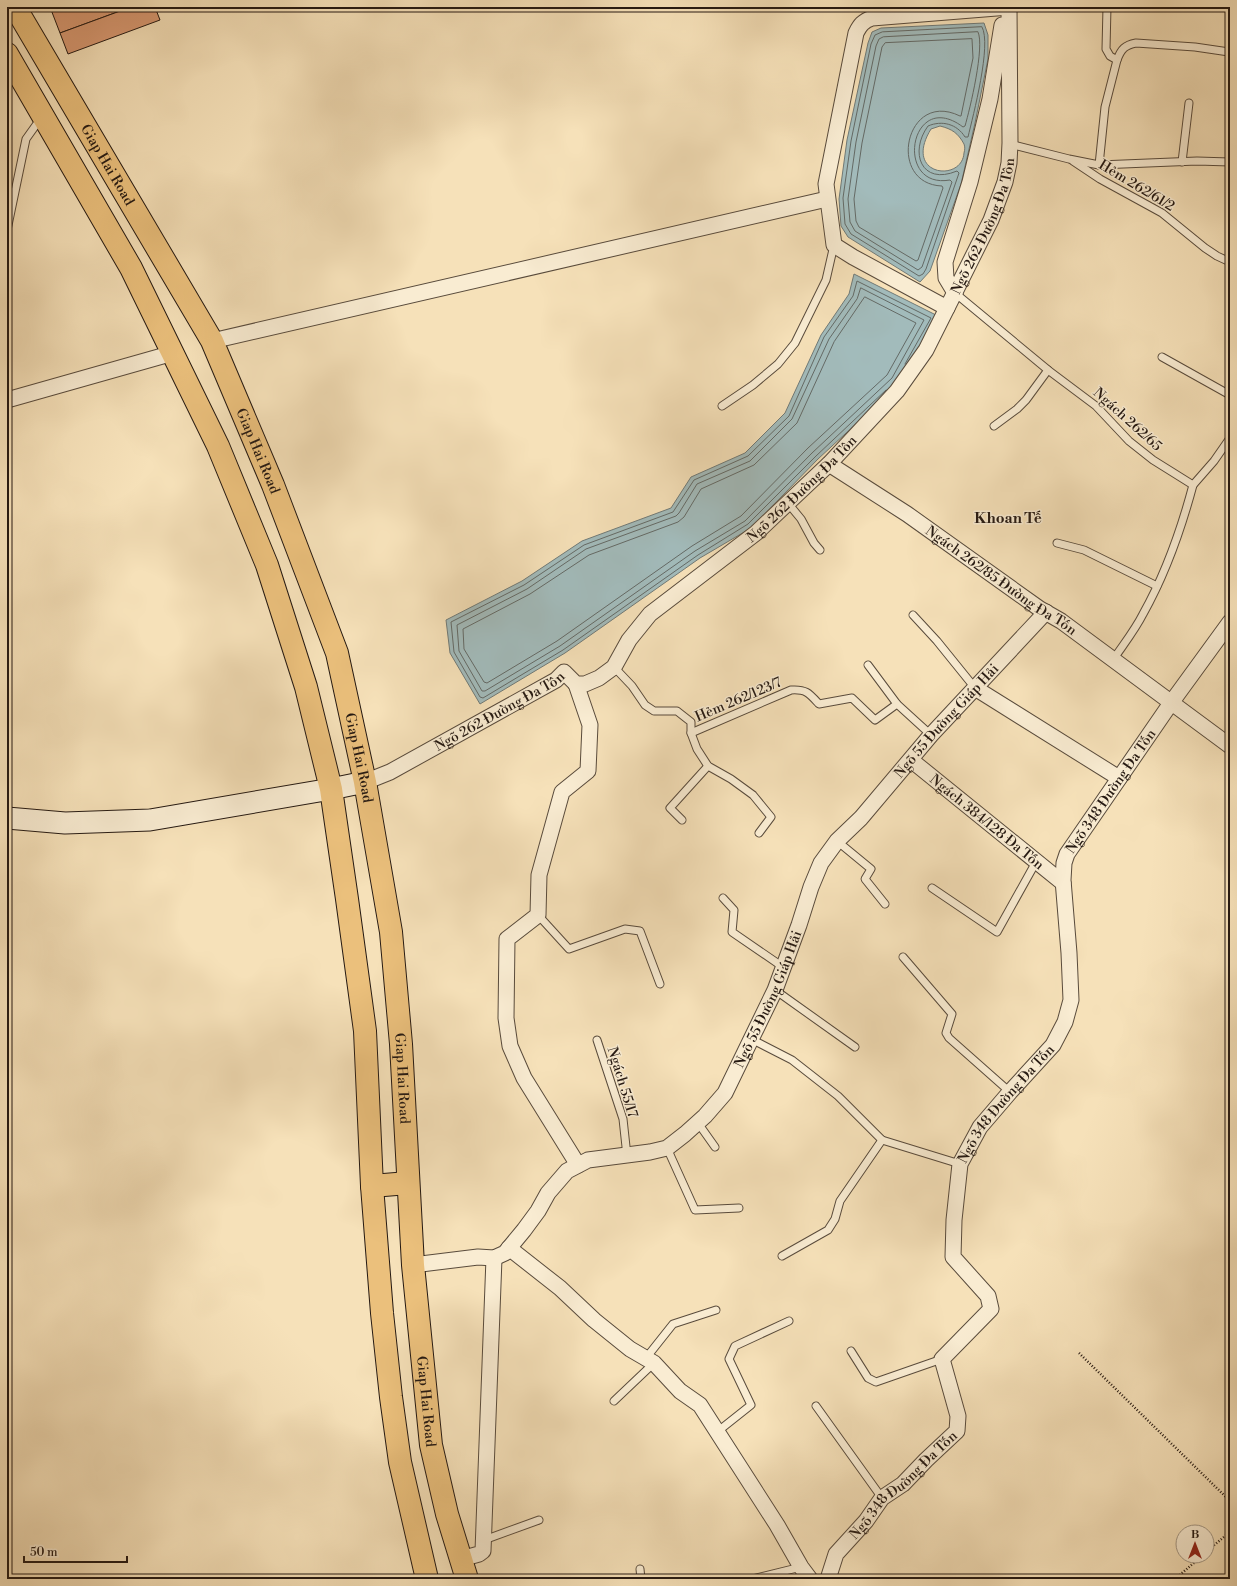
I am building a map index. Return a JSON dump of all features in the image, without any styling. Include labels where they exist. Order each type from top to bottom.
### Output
[{"type":"highway","name":"Giap Hai Road","points":[[15,7],[212,341],[273,485],[337,653],[365,782],[391,932],[401,1044],[412,1265],[431,1445],[447,1514],[467,1579]]},
{"type":"highway","points":[[7,54],[131,268],[218,446],[267,565],[306,687],[331,789],[365,1031],[372,1186],[382,1313],[400,1462],[428,1579]]},
{"type":"highway","points":[[131,268],[160,253]]},
{"type":"highway","points":[[218,446],[250,431]]},
{"type":"highway","points":[[372,1186],[408,1183]]},
{"type":"highway","points":[[388,1368],[422,1362]]},
{"type":"street","name":"Ngõ 262 Đường Đa Tôn","points":[[365,782],[390,772],[556,680],[564,672],[576,684],[586,684],[599,678],[614,667],[629,640],[650,614],[756,533],[787,502],[829,464],[898,391],[926,350],[999,201],[1005,182],[1009,163],[1010,144],[1009,7]]},
{"type":"street","points":[[947,308],[853,257],[834,245],[825,188],[856,33],[862,23],[872,18],[1009,7],[1003,23],[990,99],[970,182],[945,262],[946,278],[955,293]]},
{"type":"street","points":[[212,341],[827,199]]},
{"type":"street","points":[[7,400],[173,353]]},
{"type":"street","name":"Ngách 262/85 Đường Đa Tốn","points":[[829,464],[907,514],[1061,621],[1230,746]]},
{"type":"street","name":"Ngõ 55 Đường Giáp Hải","points":[[494,1258],[509,1248],[538,1211],[548,1194],[567,1171],[588,1160],[627,1156],[667,1148],[698,1123],[725,1093],[775,990],[811,887],[821,863],[837,841],[861,818],[931,736],[1046,612]]},
{"type":"street","name":"Ngõ 348 Đường Đa Tốn","points":[[828,1579],[836,1554],[866,1521],[882,1498],[903,1484],[957,1431],[958,1416],[942,1359],[991,1309],[988,1296],[953,1257],[954,1220],[960,1164],[980,1127],[1053,1045],[1065,1022],[1071,1000],[1069,953],[1063,883],[1064,863],[1067,854],[1171,703],[1230,622]]},
{"type":"street","points":[[576,684],[590,726],[588,771],[562,792],[539,875],[538,916],[507,939],[506,1018],[510,1046],[524,1078],[578,1166]]},
{"type":"street","points":[[975,688],[1119,778]]},
{"type":"street","name":"Ngách 384/128 Đa Tốn","points":[[911,760],[1063,883]]},
{"type":"street","points":[[7,818],[65,823],[150,820],[365,782]]},
{"type":"street","points":[[509,1248],[560,1288],[594,1320],[630,1349],[650,1360],[680,1391],[700,1405],[806,1573]]},
{"type":"street","points":[[412,1265],[478,1257],[494,1258],[482,1553],[461,1558]]},
{"type":"lane","points":[[1107,7],[1106,49],[1110,56],[1117,60]]},
{"type":"lane","points":[[1099,165],[1105,108],[1117,60],[1124,47],[1129,44],[1136,43],[1195,47],[1229,52]]},
{"type":"lane","points":[[1182,162],[1189,103]]},
{"type":"lane","points":[[7,230],[26,139],[43,114]]},
{"type":"lane","points":[[1010,144],[1099,165],[1230,162]]},
{"type":"lane","name":"Hẻm 262/61/2","points":[[1069,159],[1100,179],[1162,213],[1217,256],[1230,262]]},
{"type":"lane","points":[[722,406],[753,385],[778,364],[795,343],[826,280],[834,245]]},
{"type":"lane","name":"Ngách 262/65","points":[[955,293],[1048,370],[1096,406],[1129,441],[1153,460],[1193,485]]},
{"type":"lane","points":[[1162,356],[1230,396]]},
{"type":"lane","points":[[994,426],[1017,409],[1026,400],[1048,370]]},
{"type":"lane","points":[[1113,660],[1143,614],[1157,586],[1182,525],[1193,485],[1214,461],[1230,438]]},
{"type":"lane","points":[[787,502],[801,519],[814,543],[820,550]]},
{"type":"lane","points":[[1057,543],[1084,550],[1157,586]]},
{"type":"lane","points":[[913,615],[937,641],[975,688]]},
{"type":"lane","points":[[868,665],[897,704],[931,736]]},
{"type":"lane","points":[[614,667],[632,686],[645,705],[654,711],[677,711],[691,722],[691,733],[697,749],[708,766],[731,779],[753,795],[771,817],[760,833]]},
{"type":"lane","name":"Hẻm 262/123/7","points":[[691,733],[791,690],[800,689],[808,692],[819,704],[852,698],[875,720],[897,704]]},
{"type":"lane","points":[[682,820],[670,808],[708,766]]},
{"type":"lane","points":[[837,841],[870,869],[865,879],[885,904]]},
{"type":"lane","points":[[932,888],[997,932],[1036,862]]},
{"type":"lane","points":[[723,898],[734,910],[732,932],[783,967]]},
{"type":"lane","points":[[538,916],[569,949],[625,929],[640,931],[660,984]]},
{"type":"lane","points":[[903,957],[952,1014],[946,1033],[949,1038],[1010,1092]]},
{"type":"lane","points":[[775,990],[855,1047]]},
{"type":"lane","points":[[751,1039],[792,1060],[838,1096],[882,1140],[960,1164]]},
{"type":"lane","name":"Ngách 55/17","points":[[597,1040],[623,1119],[627,1156]]},
{"type":"lane","points":[[698,1123],[715,1148]]},
{"type":"lane","points":[[782,1256],[828,1230],[835,1219],[840,1201],[882,1140]]},
{"type":"lane","points":[[667,1148],[695,1210],[739,1208]]},
{"type":"lane","points":[[614,1401],[650,1360],[673,1324],[716,1310]]},
{"type":"lane","points":[[717,1432],[751,1404],[729,1359],[735,1346],[789,1321]]},
{"type":"lane","points":[[851,1351],[868,1378],[876,1382],[942,1359]]},
{"type":"lane","points":[[816,1406],[882,1498]]},
{"type":"lane","points":[[483,1540],[540,1520]]},
{"type":"lane","points":[[640,1569],[641,1579]]},
{"type":"lane","points":[[752,1579],[806,1573]]},
{"type":"path","points":[[1079,1352],[1230,1501]]},
{"type":"path","points":[[1215,1544],[1230,1532]]},
{"type":"path","points":[[1175,1579],[1193,1564]]},
{"type":"water","points":[[984,23],[988,35],[988,59],[961,184],[930,271],[920,282],[848,237],[841,226],[839,199],[847,140],[868,43],[872,32],[881,28]],"holes":[[[940,126],[957,134],[965,148],[961,163],[954,169],[945,171],[936,170],[928,165],[924,157],[924,145],[931,129]]]},
{"type":"water","points":[[854,274],[938,316],[899,384],[818,459],[751,528],[700,558],[565,653],[480,704],[450,653],[446,620],[522,581],[582,541],[671,508],[691,477],[745,453],[785,413],[821,335],[849,294]]},
{"type":"building","points":[[50,7],[131,7],[60,33]]},
{"type":"building","points":[[131,7],[155,7],[160,20],[68,54],[60,33]]},
{"type":"district","name":"Khoan Tế","points":[[1008,518]]}]
